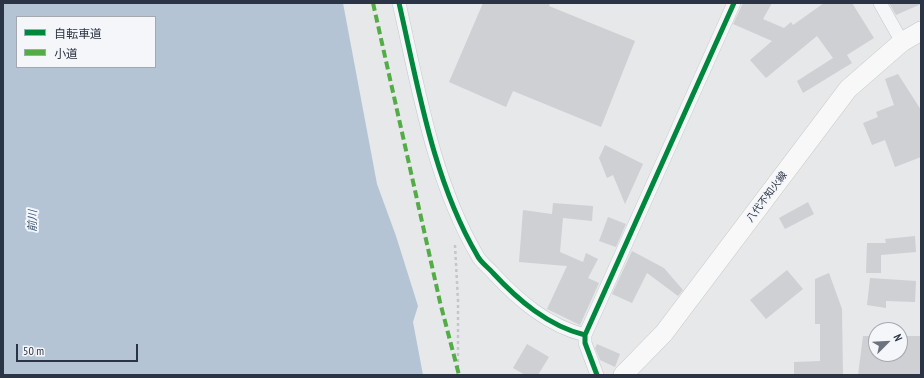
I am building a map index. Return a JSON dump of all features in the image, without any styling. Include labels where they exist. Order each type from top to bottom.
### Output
[{"type":"main road","name":"八代不知火線","points":[[623,375],[664,333],[848,89],[902,42],[921,31]]},
{"type":"street","points":[[398,3],[430,136],[453,209],[477,257],[517,298],[566,330],[585,335]]},
{"type":"street","points":[[597,375],[585,343],[585,335],[734,3]]},
{"type":"street","points":[[880,3],[902,42]]},
{"type":"path","points":[[455,240],[458,301],[458,367]]},
{"type":"water","name":"前川","points":[[3,3],[343,3],[377,184],[396,236],[418,306],[413,322],[423,375],[3,375]]},
{"type":"building","points":[[483,3],[550,3],[549,6],[635,41],[601,127],[513,91],[506,107],[449,82]]},
{"type":"building","points":[[743,3],[772,3],[763,19],[784,28],[791,22],[793,25],[824,3],[852,3],[874,38],[847,55],[852,63],[803,93],[797,81],[833,58],[817,36],[766,78],[750,60],[772,41],[733,24]]},
{"type":"building","points":[[889,3],[921,3],[921,4],[896,15]]},
{"type":"building","points":[[898,74],[921,110],[921,157],[895,167],[885,140],[872,145],[863,123],[878,117],[876,112],[894,105],[885,79]]},
{"type":"building","points":[[605,145],[643,164],[625,204],[613,175],[607,178],[599,158]]},
{"type":"building","points":[[808,202],[814,214],[785,229],[779,218]]},
{"type":"building","points":[[553,203],[593,206],[592,221],[563,218],[560,252],[583,262],[586,253],[598,259],[588,278],[599,283],[580,325],[547,309],[567,266],[519,262],[523,210],[552,214]]},
{"type":"building","points":[[608,217],[626,224],[616,247],[599,241]]},
{"type":"building","points":[[915,236],[916,252],[881,255],[881,273],[866,273],[867,243],[886,243],[885,239]]},
{"type":"building","points":[[632,251],[664,268],[683,290],[678,296],[647,273],[632,303],[612,294]]},
{"type":"building","points":[[787,270],[803,289],[766,319],[750,300]]},
{"type":"building","points":[[829,273],[842,309],[843,375],[794,375],[794,362],[820,361],[820,324],[815,324],[815,279]]},
{"type":"building","points":[[870,278],[916,281],[915,302],[886,301],[886,308],[867,305]]},
{"type":"building","points":[[863,336],[868,336],[868,362],[908,362],[908,336],[921,336],[921,375],[858,375]]},
{"type":"building","points":[[527,344],[549,357],[538,375],[525,375],[513,368]]},
{"type":"building","points":[[597,344],[620,354],[615,367],[600,360],[595,348]]},
{"type":"marked path","points":[[373,3],[440,302],[459,375]]},
{"type":"cycle path","points":[[399,3],[420,99],[438,164],[449,196],[478,258],[513,293],[534,311],[546,319],[571,331],[585,335]]},
{"type":"cycle path","points":[[597,375],[585,343],[585,335],[734,3]]}]
